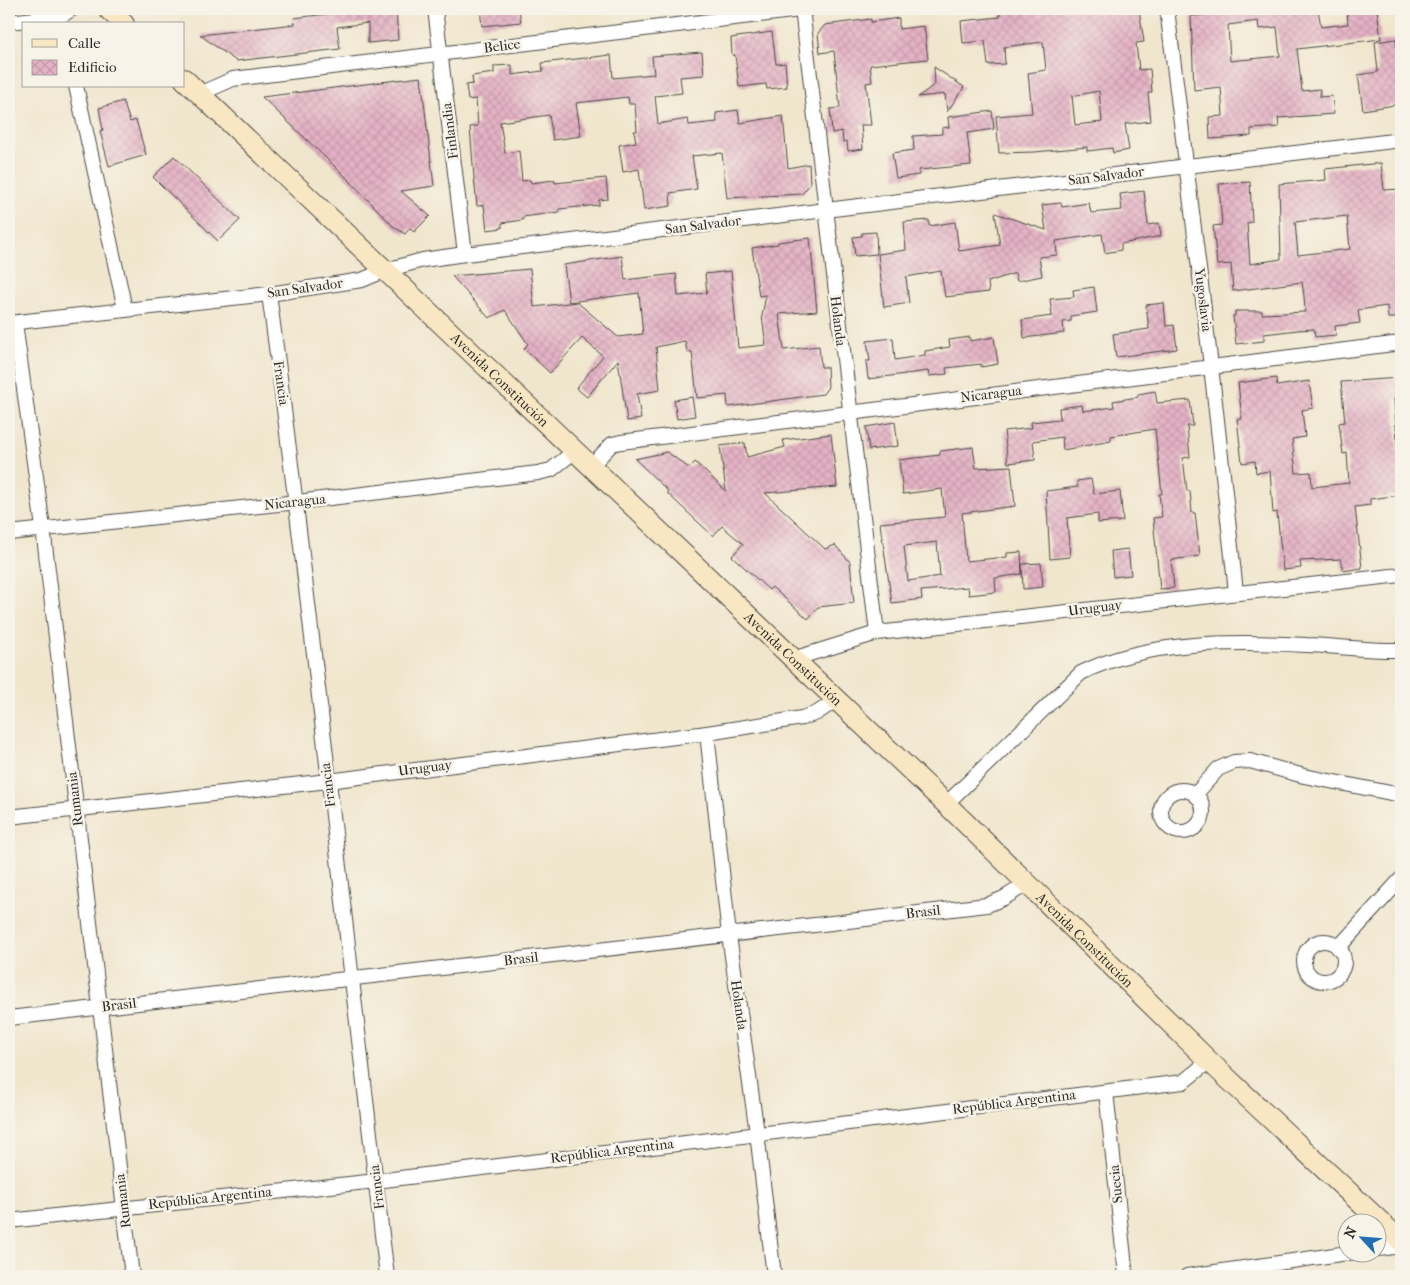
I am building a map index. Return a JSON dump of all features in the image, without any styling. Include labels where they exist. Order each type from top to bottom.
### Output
[{"type":"main road","points":[[108,9],[122,22]]},
{"type":"main road","name":"Avenida Constitución","points":[[185,80],[946,804],[1209,1061],[1401,1241]]},
{"type":"street","name":"Finlandia","points":[[435,9],[465,254]]},
{"type":"street","name":"Belice","points":[[199,94],[219,83],[233,79],[804,9]]},
{"type":"street","name":"Holanda","points":[[804,9],[824,210],[877,633]]},
{"type":"street","name":"Yugoslavia","points":[[1167,9],[1211,366],[1236,592]]},
{"type":"street","points":[[9,22],[65,16]]},
{"type":"street","points":[[76,88],[125,309]]},
{"type":"street","name":"San Salvador","points":[[12,323],[269,294],[362,280],[386,270],[423,260],[465,254],[1401,140]]},
{"type":"street","name":"Francia","points":[[269,294],[297,502],[387,1276]]},
{"type":"street","name":"Rumania","points":[[12,323],[43,528],[132,1276]]},
{"type":"street","name":"Nicaragua","points":[[591,466],[612,444],[621,442],[1401,343]]},
{"type":"street","name":"Nicaragua","points":[[9,532],[297,502],[538,473],[551,470],[575,451]]},
{"type":"street","name":"Uruguay","points":[[793,659],[877,633],[1236,592],[1401,576]]},
{"type":"street","points":[[946,804],[1081,673],[1101,663],[1198,644],[1304,644],[1401,650]]},
{"type":"street","name":"Uruguay","points":[[9,817],[328,781],[707,733],[802,718],[817,713],[836,700]]},
{"type":"street","name":"Holanda","points":[[707,733],[728,935],[757,1133],[774,1276]]},
{"type":"street","points":[[1195,795],[1218,769],[1234,762],[1250,761],[1304,776],[1401,795]]},
{"type":"street","points":[[1338,948],[1401,879]]},
{"type":"street","name":"Brasil","points":[[9,1018],[987,905],[1004,898],[1028,883]]},
{"type":"street","name":"República Argentina","points":[[9,1221],[376,1181],[1183,1082],[1209,1061]]},
{"type":"street","name":"Suecia","points":[[1106,1092],[1126,1276]]},
{"type":"street","points":[[1388,1248],[1401,1246]]},
{"type":"street","points":[[1187,1276],[1338,1254]]},
{"type":"building","points":[[342,9],[396,9],[398,40],[368,43],[368,23],[337,27],[340,49],[236,61],[200,35],[295,24],[294,18],[343,12]]},
{"type":"building","points":[[480,9],[519,9],[521,22],[482,26]]},
{"type":"building","points":[[999,9],[1139,9],[1144,42],[1136,43],[1139,70],[1150,69],[1152,92],[1148,93],[1151,121],[1125,124],[1129,150],[1113,153],[1112,148],[1087,151],[1087,147],[999,153],[996,116],[1032,113],[1028,73],[1046,70],[1043,42],[1004,47],[1005,64],[988,65],[985,41],[963,43],[961,21],[1000,17]],"holes":[[[1099,91],[1102,122],[1075,125],[1072,96]]]},
{"type":"building","points":[[1222,9],[1318,9],[1321,27],[1348,24],[1347,12],[1377,9],[1381,39],[1297,49],[1302,91],[1320,89],[1320,97],[1332,96],[1334,114],[1278,118],[1279,127],[1251,129],[1251,136],[1210,139],[1209,117],[1223,116],[1221,87],[1194,90],[1191,16],[1223,13]],"holes":[[[1258,21],[1259,29],[1277,27],[1280,56],[1230,61],[1228,25]]]},
{"type":"building","points":[[899,18],[899,29],[924,26],[928,59],[870,65],[872,82],[866,83],[871,125],[861,125],[863,149],[848,151],[847,141],[843,142],[842,131],[832,133],[830,109],[840,108],[834,51],[820,53],[818,33],[825,25],[871,19],[871,22]]},
{"type":"building","points":[[772,32],[776,64],[785,63],[787,87],[767,89],[766,84],[739,87],[735,55],[732,55],[731,38]]},
{"type":"building","points":[[1396,39],[1401,104],[1363,110],[1358,75],[1378,72],[1375,42]]},
{"type":"building","points":[[702,52],[704,75],[680,77],[682,93],[655,96],[658,124],[688,119],[689,125],[717,122],[716,113],[738,110],[740,123],[783,116],[788,168],[809,164],[810,184],[802,194],[727,198],[722,153],[692,156],[697,189],[670,193],[671,206],[644,210],[639,169],[623,172],[619,145],[636,142],[634,131],[637,131],[635,104],[629,104],[628,97],[576,103],[581,136],[553,140],[549,115],[500,122],[505,153],[519,151],[522,181],[530,180],[531,183],[554,180],[555,183],[606,178],[608,199],[599,200],[599,205],[559,209],[559,212],[523,217],[523,220],[502,223],[502,228],[487,230],[484,205],[477,206],[474,177],[470,127],[478,126],[476,99],[468,100],[466,85],[473,84],[472,76],[494,73],[494,66],[512,65],[512,75],[543,71],[542,63],[611,55],[613,78],[654,74],[652,56]]},
{"type":"building","points":[[934,67],[964,87],[947,112],[945,94],[918,97],[935,84]]},
{"type":"building","points":[[421,77],[434,186],[401,191],[430,216],[414,232],[410,228],[405,234],[393,226],[349,180],[262,97]]},
{"type":"building","points":[[123,101],[130,122],[136,120],[146,155],[109,166],[100,131],[103,130],[99,108]]},
{"type":"building","points":[[992,111],[994,129],[967,133],[971,165],[919,170],[919,175],[896,178],[892,153],[914,150],[913,136],[942,134],[942,128],[949,127],[948,117]]},
{"type":"building","points":[[174,156],[240,220],[218,241],[153,177]]},
{"type":"building","points":[[1381,163],[1384,190],[1401,189],[1401,318],[1388,318],[1387,306],[1358,310],[1360,323],[1335,326],[1336,335],[1315,337],[1314,329],[1298,330],[1264,334],[1264,341],[1236,344],[1233,316],[1235,316],[1235,311],[1262,311],[1262,314],[1305,312],[1304,296],[1302,282],[1233,291],[1231,264],[1217,265],[1213,226],[1222,225],[1219,184],[1250,182],[1252,222],[1247,223],[1250,264],[1281,259],[1279,184],[1326,180],[1325,169]],"holes":[[[1347,216],[1350,249],[1298,255],[1295,222]]]},
{"type":"building","points":[[1144,191],[1148,225],[1159,223],[1161,236],[1121,244],[1121,250],[1105,253],[1102,234],[1056,241],[1057,255],[1039,257],[1042,276],[1017,281],[1015,273],[988,282],[989,292],[945,297],[941,271],[906,277],[909,303],[884,307],[878,254],[906,250],[904,222],[929,220],[929,226],[955,222],[959,251],[1000,245],[995,213],[1046,230],[1042,205],[1061,203],[1062,207],[1089,203],[1091,213],[1122,210],[1120,194]]},
{"type":"building","points":[[876,232],[877,254],[855,256],[853,237],[862,236],[862,233]]},
{"type":"building","points":[[810,238],[817,311],[779,314],[784,350],[819,346],[821,367],[827,367],[828,387],[823,394],[728,407],[727,395],[697,398],[692,352],[687,352],[685,341],[656,347],[660,390],[637,394],[641,419],[627,421],[618,360],[587,397],[576,388],[603,356],[582,338],[550,373],[524,349],[528,344],[505,310],[489,318],[452,276],[530,269],[534,307],[577,302],[618,337],[643,334],[639,293],[569,302],[564,265],[622,256],[625,280],[676,274],[678,296],[707,293],[705,274],[731,271],[738,348],[766,345],[762,316],[766,295],[759,296],[752,248]]},
{"type":"building","points":[[1094,287],[1097,312],[1071,316],[1071,321],[1063,322],[1064,333],[1024,338],[1022,320],[1052,316],[1050,299],[1074,297],[1073,290]]},
{"type":"building","points":[[1164,303],[1166,326],[1174,325],[1177,349],[1116,357],[1113,334],[1149,329],[1146,305]]},
{"type":"building","points":[[970,337],[970,341],[994,337],[998,364],[981,367],[981,364],[946,368],[947,374],[929,376],[928,371],[868,379],[866,361],[870,361],[867,341],[893,338],[895,360],[925,355],[925,351],[950,347],[949,340]]},
{"type":"building","points":[[1276,378],[1277,386],[1309,381],[1313,408],[1302,410],[1305,437],[1292,439],[1296,473],[1311,472],[1312,487],[1349,483],[1347,453],[1343,454],[1339,423],[1345,422],[1341,382],[1400,378],[1401,398],[1394,399],[1401,495],[1370,499],[1370,505],[1355,507],[1362,568],[1343,571],[1341,559],[1300,561],[1301,568],[1283,570],[1277,512],[1273,513],[1270,471],[1256,473],[1255,461],[1242,463],[1237,419],[1242,419],[1238,383]]},
{"type":"building","points":[[1155,391],[1157,403],[1190,400],[1193,426],[1187,426],[1190,457],[1183,458],[1187,491],[1190,491],[1192,513],[1195,513],[1200,556],[1171,560],[1174,588],[1160,589],[1153,518],[1162,517],[1159,494],[1162,494],[1155,429],[1111,436],[1111,441],[1063,450],[1062,437],[1033,441],[1035,460],[1008,463],[1004,431],[1032,428],[1031,422],[1060,419],[1059,408],[1082,405],[1083,411],[1114,407],[1113,401],[1138,397],[1138,394]]},
{"type":"building","points":[[692,397],[695,416],[677,419],[674,400]]},
{"type":"building","points":[[895,422],[898,446],[869,450],[866,427]]},
{"type":"building","points":[[831,434],[837,487],[765,493],[825,549],[835,545],[850,562],[854,603],[818,607],[808,619],[772,587],[769,590],[732,556],[743,544],[722,526],[713,536],[667,493],[668,491],[635,459],[667,452],[689,468],[695,462],[726,491],[720,446],[745,443],[747,457],[785,447],[783,440]]},
{"type":"building","points":[[973,447],[976,468],[1011,466],[1015,506],[962,513],[966,561],[1007,557],[1007,553],[1021,552],[1022,574],[995,578],[996,592],[969,595],[968,587],[921,591],[922,599],[892,603],[880,523],[945,517],[942,489],[903,494],[899,460],[940,455],[940,451]],"holes":[[[937,542],[940,576],[908,581],[904,546]]]},
{"type":"building","points":[[1091,479],[1094,494],[1120,491],[1123,521],[1098,523],[1098,514],[1067,518],[1070,557],[1050,559],[1046,491],[1078,487],[1077,481]]},
{"type":"building","points":[[1128,549],[1131,575],[1113,577],[1111,551]]},
{"type":"building","points":[[1041,563],[1043,587],[1023,589],[1022,564]]}]
